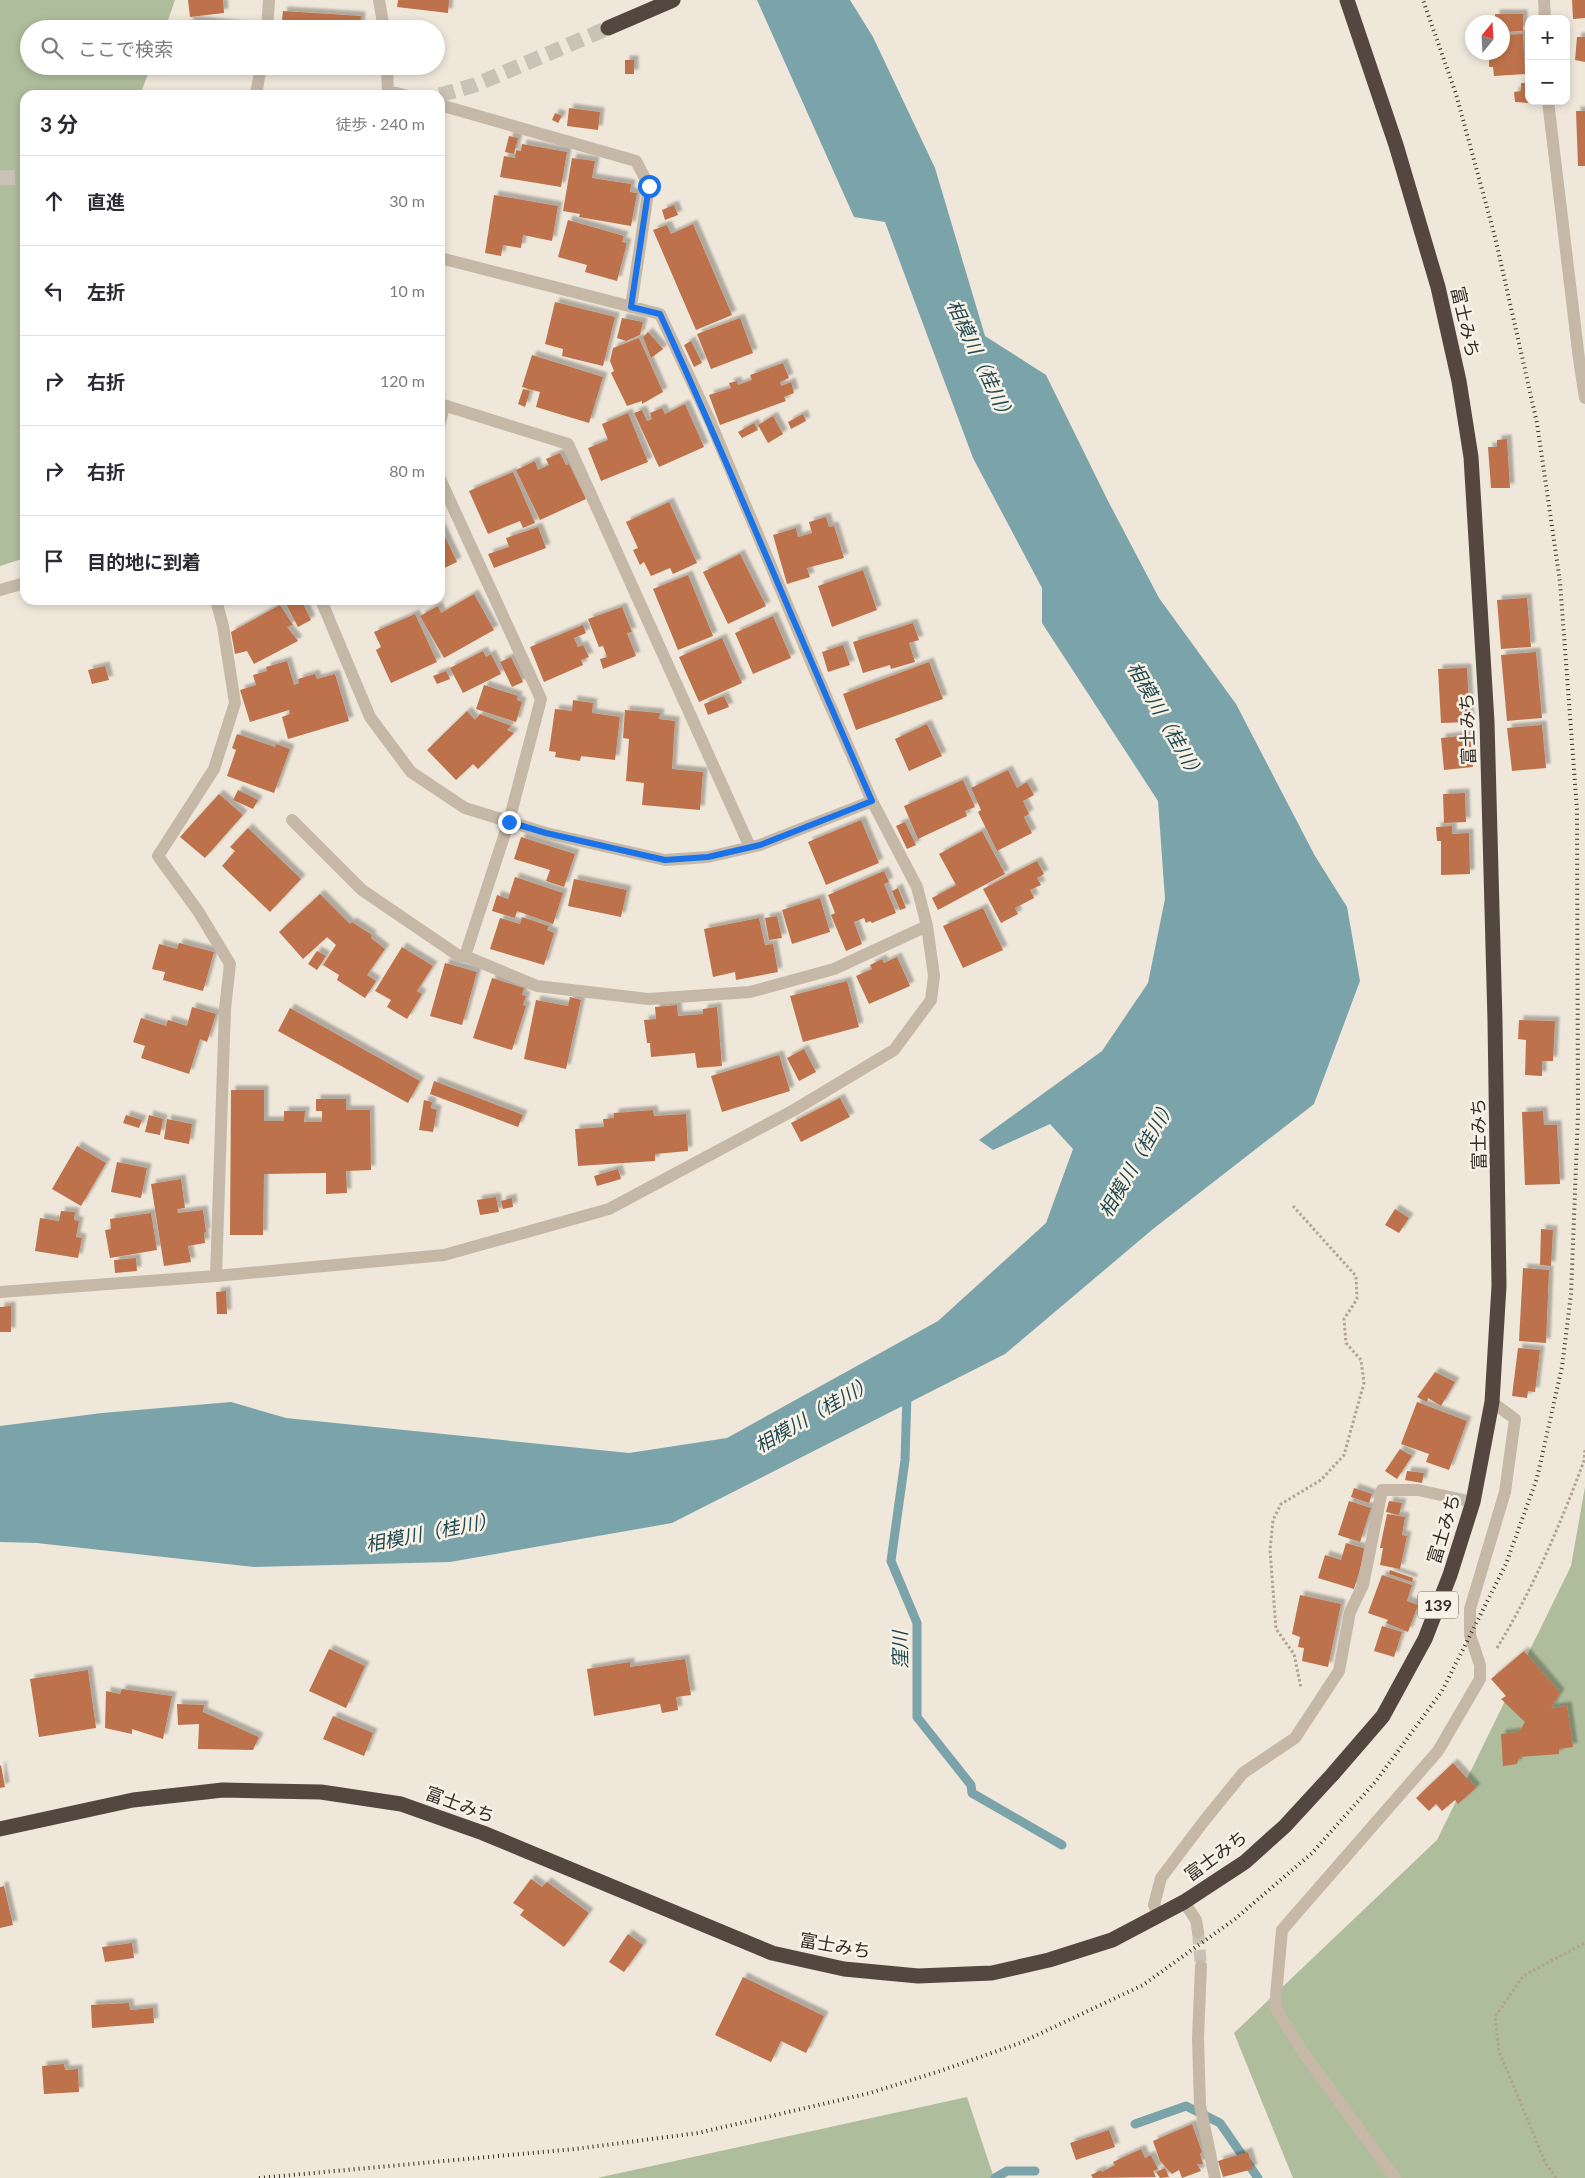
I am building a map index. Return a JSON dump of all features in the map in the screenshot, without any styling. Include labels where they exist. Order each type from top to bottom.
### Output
[{"type":"highway","points":[[608,28],[672,0]]},
{"type":"highway","name":"富士みち","points":[[0,1829],[133,1800],[223,1790],[330,1793],[400,1804],[482,1833],[772,1953],[844,1969],[918,1976],[992,1973],[1049,1960],[1112,1940],[1184,1902],[1245,1862],[1285,1826],[1383,1716],[1425,1639],[1450,1575],[1473,1502],[1492,1402],[1499,1286],[1495,1002],[1487,722],[1471,457],[1459,381],[1438,287],[1396,145],[1347,0]]},
{"type":"street","points":[[268,20],[269,0]]},
{"type":"street","points":[[379,0],[382,20]]},
{"type":"street","points":[[1544,0],[1545,15]]},
{"type":"street","points":[[257,90],[259,75]]},
{"type":"street","points":[[387,75],[388,90]]},
{"type":"street","points":[[1548,105],[1577,349],[1585,398]]},
{"type":"street","points":[[445,106],[636,160],[649,186],[631,307]]},
{"type":"street","points":[[0,1292],[216,1276],[444,1254],[609,1209],[794,1110],[894,1050],[931,1000],[934,976],[927,926],[917,887],[872,801],[815,672],[710,421],[660,314],[445,259]]},
{"type":"street","points":[[445,405],[568,444],[750,847]]},
{"type":"street","points":[[445,490],[541,699],[509,822],[465,956]]},
{"type":"street","points":[[0,590],[20,584]]},
{"type":"street","points":[[216,1276],[225,1009],[230,964],[198,911],[158,856],[214,768],[235,703],[223,626],[217,605]]},
{"type":"street","points":[[323,605],[370,717],[411,772],[465,808],[546,833],[665,860],[708,857],[760,845],[872,801]]},
{"type":"street","points":[[292,820],[362,890],[459,956],[465,956],[537,986],[648,999],[750,992],[834,969],[927,926]]},
{"type":"street","points":[[1395,2178],[1302,2051],[1275,2007],[1282,1930],[1438,1751],[1480,1679],[1480,1665],[1470,1635],[1470,1609],[1505,1492],[1515,1420],[1492,1402]]},
{"type":"street","points":[[1160,1916],[1154,1905],[1161,1878],[1243,1773],[1294,1738],[1339,1671],[1350,1612],[1363,1585],[1382,1490],[1418,1490],[1473,1502]]},
{"type":"street","points":[[1184,1902],[1196,1920],[1198,1932]]},
{"type":"street","points":[[1201,1966],[1198,2038],[1200,2105],[1215,2178]]},
{"type":"path","points":[[1293,1206],[1356,1276],[1357,1299],[1344,1319],[1346,1343],[1361,1360],[1364,1383],[1344,1455],[1321,1480],[1281,1504],[1273,1520],[1270,1550],[1276,1629],[1294,1654],[1302,1694],[1315,1709]]},
{"type":"path","points":[[1480,1679],[1509,1631],[1561,1523],[1584,1461],[1585,1450]]},
{"type":"path","points":[[1556,2178],[1545,2162],[1499,2051],[1495,2017],[1523,1976],[1585,1943]]},
{"type":"green space","points":[[0,0],[175,0],[168,20],[20,20],[20,75],[148,75],[142,90],[20,90],[20,560],[0,566]]},
{"type":"green space","points":[[1585,1487],[1585,2178],[1293,2178],[1234,2033],[1437,1840],[1571,1566]]},
{"type":"green space","points":[[967,2097],[994,2178],[597,2178]]},
{"type":"water","name":"相模川（桂川）","points":[[757,0],[850,0],[873,37],[935,168],[985,336],[1046,375],[1107,499],[1159,598],[1236,704],[1315,856],[1347,907],[1360,981],[1314,1104],[1153,1229],[1005,1354],[672,1523],[450,1562],[254,1567],[37,1543],[0,1542],[0,1426],[102,1413],[231,1402],[286,1418],[629,1453],[727,1438],[938,1321],[1046,1223],[1073,1149],[1050,1124],[993,1150],[979,1140],[1102,1051],[1148,983],[1165,899],[1158,801],[1042,623],[1042,588],[973,458],[885,222],[854,217]]},
{"type":"building","points":[[188,0],[223,0],[224,13],[190,17]]},
{"type":"building","points":[[398,0],[449,0],[448,13],[397,7]]},
{"type":"building","points":[[1572,0],[1585,0],[1585,18],[1573,19]]},
{"type":"building","points":[[283,11],[361,16],[361,20],[282,20]]},
{"type":"building","points":[[1523,14],[1523,31],[1510,32],[1510,15],[1495,15]]},
{"type":"building","points":[[1523,34],[1525,74],[1494,76],[1493,67],[1489,67],[1489,60],[1510,60],[1510,35]]},
{"type":"building","points":[[1577,37],[1585,37],[1585,62],[1575,60]]},
{"type":"building","points":[[625,60],[634,60],[634,74],[625,74]]},
{"type":"building","points":[[1521,83],[1525,83],[1525,103],[1515,102],[1514,92],[1521,91]]},
{"type":"building","points":[[569,108],[600,112],[598,130],[567,126]]},
{"type":"building","points":[[1576,111],[1585,111],[1585,166],[1578,166]]},
{"type":"building","points":[[555,113],[562,116],[558,123],[552,120]]},
{"type":"building","points":[[509,136],[518,138],[514,154],[505,152]]},
{"type":"building","points":[[522,144],[567,152],[561,187],[500,177],[504,156],[515,158],[516,150],[521,151]]},
{"type":"building","points":[[572,158],[595,161],[592,178],[631,184],[630,192],[637,193],[631,226],[579,217],[580,214],[563,211]]},
{"type":"building","points":[[494,195],[558,206],[552,241],[523,235],[521,248],[503,245],[501,256],[485,253]]},
{"type":"building","points":[[674,205],[678,215],[665,220],[662,210]]},
{"type":"building","points":[[568,220],[624,236],[622,242],[627,243],[617,281],[585,272],[587,265],[558,257]]},
{"type":"building","points":[[693,224],[732,315],[696,330],[653,230],[667,225],[671,234]]},
{"type":"building","points":[[555,302],[615,317],[603,366],[562,356],[563,349],[545,344]]},
{"type":"building","points":[[622,318],[643,322],[640,335],[626,341],[617,338]]},
{"type":"building","points":[[740,318],[753,353],[711,369],[697,334]]},
{"type":"building","points":[[648,332],[663,349],[651,358],[643,337]]},
{"type":"building","points":[[639,338],[663,392],[642,404],[642,401],[627,406],[611,373],[614,371],[610,361],[613,348]]},
{"type":"building","points":[[691,341],[702,363],[694,367],[684,345]]},
{"type":"building","points":[[532,355],[603,377],[589,423],[536,407],[540,392],[522,387]]},
{"type":"building","points":[[783,363],[789,378],[780,382],[781,386],[791,382],[794,393],[784,397],[786,401],[720,425],[709,395],[731,388],[729,383],[737,381],[738,385],[752,380],[750,375]]},
{"type":"building","points":[[523,389],[530,391],[525,407],[518,404]]},
{"type":"building","points":[[685,404],[704,447],[659,467],[634,413],[642,410],[647,421],[652,419],[650,413],[662,408],[665,414]]},
{"type":"building","points":[[628,413],[648,462],[601,481],[588,448],[608,440],[602,424]]},
{"type":"building","points":[[803,414],[806,421],[791,429],[788,422]]},
{"type":"building","points":[[773,416],[783,434],[768,443],[758,425]]},
{"type":"building","points":[[754,423],[758,430],[742,438],[738,432]]},
{"type":"building","points":[[1507,439],[1510,488],[1491,488],[1488,447],[1497,447],[1497,440]]},
{"type":"building","points":[[560,453],[566,465],[569,464],[586,499],[540,520],[516,470],[535,461],[538,470],[549,465],[546,459]]},
{"type":"building","points":[[513,472],[535,523],[523,528],[520,521],[488,534],[469,491]]},
{"type":"building","points":[[669,502],[697,563],[673,574],[670,568],[651,576],[644,562],[640,565],[633,550],[638,548],[626,522]]},
{"type":"building","points":[[826,517],[829,527],[834,526],[844,558],[807,568],[810,577],[787,584],[773,535],[796,528],[798,537],[812,533],[809,522]]},
{"type":"building","points":[[538,527],[546,548],[494,568],[488,554],[509,547],[506,538]]},
{"type":"building","points":[[445,537],[457,562],[445,568]]},
{"type":"building","points":[[740,554],[766,606],[728,624],[703,572]]},
{"type":"building","points":[[863,570],[877,610],[832,627],[818,586]]},
{"type":"building","points":[[688,575],[713,636],[678,650],[653,589]]},
{"type":"building","points":[[474,594],[494,630],[444,658],[420,616],[438,606],[441,613]]},
{"type":"building","points":[[1527,598],[1531,647],[1501,649],[1497,600]]},
{"type":"building","points":[[280,605],[293,625],[287,627],[298,641],[254,664],[247,651],[235,654],[231,632]]},
{"type":"building","points":[[287,605],[304,605],[311,620],[298,627]]},
{"type":"building","points":[[622,607],[632,632],[627,633],[636,656],[603,669],[600,659],[607,657],[603,646],[599,647],[588,619]]},
{"type":"building","points":[[415,614],[437,662],[391,683],[376,650],[381,647],[374,632]]},
{"type":"building","points":[[773,616],[791,658],[753,674],[735,633]]},
{"type":"building","points":[[913,623],[919,640],[909,643],[915,662],[891,669],[890,665],[863,673],[853,642]]},
{"type":"building","points":[[583,625],[586,633],[574,638],[578,647],[583,645],[589,657],[581,660],[583,665],[544,682],[530,647]]},
{"type":"building","points":[[722,638],[742,683],[699,702],[679,657]]},
{"type":"building","points":[[843,645],[850,665],[828,672],[822,652]]},
{"type":"building","points":[[483,651],[486,657],[491,654],[501,674],[463,693],[450,668]]},
{"type":"building","points":[[1536,652],[1542,718],[1507,721],[1501,655]]},
{"type":"building","points":[[511,657],[523,682],[512,687],[500,662]]},
{"type":"building","points":[[287,661],[294,685],[299,683],[298,679],[315,674],[317,679],[335,674],[349,721],[288,739],[282,717],[290,714],[289,710],[250,722],[240,690],[256,685],[253,675],[267,671],[266,667]]},
{"type":"building","points":[[929,662],[943,699],[856,730],[843,694]]},
{"type":"building","points":[[105,666],[109,680],[92,684],[88,670]]},
{"type":"building","points":[[1467,668],[1470,722],[1441,723],[1438,669]]},
{"type":"building","points":[[446,671],[450,679],[437,684],[433,676]]},
{"type":"building","points":[[484,685],[518,696],[517,700],[522,702],[516,722],[476,709]]},
{"type":"building","points":[[724,696],[729,707],[708,715],[704,704]]},
{"type":"building","points":[[573,700],[593,703],[592,713],[620,717],[615,760],[581,756],[580,761],[555,757],[556,752],[549,751],[555,709],[572,711]]},
{"type":"building","points":[[625,710],[660,713],[659,719],[675,721],[672,769],[703,772],[700,810],[642,805],[644,783],[626,781],[629,739],[623,738]]},
{"type":"building","points":[[467,711],[475,720],[480,714],[511,726],[507,730],[514,733],[478,769],[473,764],[456,780],[427,750]]},
{"type":"building","points":[[927,724],[942,756],[909,771],[895,739]]},
{"type":"building","points":[[1542,725],[1546,768],[1512,771],[1507,728]]},
{"type":"building","points":[[237,734],[275,747],[276,744],[290,749],[274,793],[227,776],[236,750],[232,748]]},
{"type":"building","points":[[1470,735],[1473,767],[1444,770],[1441,738]]},
{"type":"building","points":[[1008,770],[1017,788],[1027,782],[1034,795],[1023,801],[1029,814],[1024,817],[1032,833],[997,851],[978,812],[981,810],[971,788]]},
{"type":"building","points":[[963,780],[975,807],[965,811],[967,816],[918,839],[904,806]]},
{"type":"building","points":[[238,790],[258,800],[253,809],[233,800]]},
{"type":"building","points":[[1465,793],[1466,822],[1444,823],[1443,794]]},
{"type":"building","points":[[219,794],[243,815],[205,858],[180,837]]},
{"type":"building","points":[[861,820],[879,863],[826,885],[808,842]]},
{"type":"building","points":[[905,822],[916,845],[907,849],[896,826]]},
{"type":"building","points":[[1452,826],[1452,834],[1469,833],[1470,874],[1441,875],[1441,841],[1437,841],[1436,827]]},
{"type":"building","points":[[248,828],[301,879],[270,912],[222,866],[235,851],[230,847]]},
{"type":"building","points":[[982,831],[1005,874],[938,910],[932,898],[956,885],[939,854]]},
{"type":"building","points":[[521,837],[575,854],[564,887],[546,881],[550,870],[514,859]]},
{"type":"building","points":[[1037,861],[1044,874],[1037,878],[1041,885],[1030,890],[1034,898],[1015,908],[1018,914],[1001,923],[983,889]]},
{"type":"building","points":[[884,871],[889,882],[884,884],[896,913],[872,923],[870,921],[866,923],[864,918],[854,922],[862,944],[846,951],[831,915],[835,913],[828,895]]},
{"type":"building","points":[[515,877],[563,893],[553,924],[517,911],[515,918],[492,911],[497,895],[508,899]]},
{"type":"building","points":[[574,879],[627,890],[621,917],[568,906]]},
{"type":"building","points":[[898,888],[906,908],[900,910],[892,891]]},
{"type":"building","points":[[320,894],[350,924],[352,922],[372,935],[371,938],[385,949],[367,975],[376,981],[365,998],[337,980],[339,975],[323,965],[336,945],[327,937],[303,959],[279,932]]},
{"type":"building","points":[[820,898],[830,932],[792,944],[782,910]]},
{"type":"building","points":[[983,908],[1003,950],[963,968],[943,926]]},
{"type":"building","points":[[777,916],[782,938],[769,940],[765,918]]},
{"type":"building","points":[[522,917],[549,926],[547,930],[554,933],[544,965],[490,949],[500,918],[520,924]]},
{"type":"building","points":[[759,918],[765,945],[773,944],[778,972],[736,980],[735,972],[713,977],[704,929]]},
{"type":"building","points":[[179,943],[214,952],[203,991],[163,980],[165,972],[152,969],[159,944],[177,949]]},
{"type":"building","points":[[402,947],[433,966],[417,991],[422,994],[407,1019],[387,1007],[391,1000],[375,991]]},
{"type":"building","points":[[317,951],[326,956],[317,970],[308,964]]},
{"type":"building","points":[[897,957],[910,986],[869,1004],[856,976],[872,969],[870,965],[882,959],[884,963]]},
{"type":"building","points":[[445,963],[477,972],[462,1025],[430,1016]]},
{"type":"building","points":[[492,978],[524,988],[522,995],[526,996],[523,1005],[526,1006],[512,1050],[473,1038]]},
{"type":"building","points":[[847,981],[859,1027],[803,1042],[790,996]]},
{"type":"building","points":[[570,997],[581,1000],[566,1069],[524,1059],[536,1000],[568,1006]]},
{"type":"building","points":[[677,1005],[678,1016],[703,1014],[703,1009],[717,1007],[722,1066],[697,1068],[695,1053],[651,1057],[650,1043],[647,1043],[644,1020],[656,1019],[655,1007]]},
{"type":"building","points":[[192,1007],[216,1014],[207,1042],[200,1039],[189,1074],[141,1058],[145,1046],[133,1042],[141,1018],[166,1026],[168,1020],[187,1026]]},
{"type":"building","points":[[290,1008],[420,1081],[408,1103],[278,1031]]},
{"type":"building","points":[[1519,1020],[1555,1021],[1553,1061],[1542,1061],[1542,1076],[1525,1075],[1526,1040],[1518,1039]]},
{"type":"building","points":[[804,1049],[816,1072],[799,1081],[787,1058]]},
{"type":"building","points":[[779,1055],[790,1091],[722,1112],[711,1076]]},
{"type":"building","points":[[434,1081],[523,1115],[518,1127],[430,1094]]},
{"type":"building","points":[[231,1090],[264,1090],[264,1121],[284,1121],[284,1111],[305,1111],[304,1122],[322,1122],[322,1111],[316,1111],[316,1099],[346,1099],[346,1110],[370,1110],[371,1170],[346,1171],[347,1193],[326,1194],[326,1173],[264,1174],[263,1235],[230,1235]]},
{"type":"building","points":[[840,1098],[850,1117],[801,1142],[791,1123]]},
{"type":"building","points":[[424,1100],[432,1102],[431,1108],[437,1110],[433,1132],[419,1130]]},
{"type":"building","points":[[653,1110],[654,1116],[686,1114],[688,1151],[655,1154],[655,1161],[578,1166],[575,1129],[604,1127],[603,1119],[614,1118],[614,1113]]},
{"type":"building","points":[[1543,1111],[1544,1125],[1557,1125],[1560,1184],[1525,1185],[1522,1112]]},
{"type":"building","points":[[126,1115],[142,1120],[139,1128],[123,1123]]},
{"type":"building","points":[[149,1115],[163,1119],[160,1135],[145,1132]]},
{"type":"building","points":[[167,1119],[192,1124],[189,1144],[164,1139]]},
{"type":"building","points":[[77,1146],[106,1163],[81,1206],[52,1189]]},
{"type":"building","points":[[117,1162],[147,1168],[141,1198],[111,1192]]},
{"type":"building","points":[[618,1169],[621,1179],[597,1186],[594,1176]]},
{"type":"building","points":[[181,1179],[185,1208],[177,1209],[178,1213],[203,1210],[206,1232],[204,1233],[205,1243],[188,1246],[191,1262],[164,1266],[151,1184]]},
{"type":"building","points":[[496,1197],[499,1212],[480,1215],[477,1200]]},
{"type":"building","points":[[512,1198],[513,1207],[503,1209],[501,1201]]},
{"type":"building","points":[[1395,1209],[1409,1218],[1399,1233],[1385,1225]]},
{"type":"building","points":[[61,1211],[75,1212],[74,1220],[79,1221],[76,1237],[82,1238],[78,1258],[35,1251],[40,1218],[59,1221]]},
{"type":"building","points":[[151,1213],[157,1250],[110,1258],[105,1230],[111,1229],[110,1219]]},
{"type":"building","points":[[1541,1229],[1553,1230],[1551,1266],[1540,1265]]},
{"type":"building","points":[[136,1258],[137,1271],[115,1273],[114,1260]]},
{"type":"building","points":[[1523,1268],[1549,1270],[1546,1343],[1519,1341]]},
{"type":"building","points":[[226,1291],[227,1314],[217,1314],[216,1292]]},
{"type":"building","points":[[11,1306],[11,1332],[0,1332],[0,1307]]},
{"type":"building","points":[[1518,1348],[1540,1350],[1535,1392],[1528,1391],[1527,1398],[1512,1396]]},
{"type":"building","points":[[1435,1372],[1455,1382],[1441,1406],[1428,1398],[1427,1402],[1417,1397]]},
{"type":"building","points":[[1417,1402],[1467,1421],[1449,1470],[1426,1462],[1429,1454],[1401,1444]]},
{"type":"building","points":[[1400,1449],[1412,1456],[1397,1479],[1385,1471]]},
{"type":"building","points":[[1407,1471],[1424,1473],[1422,1483],[1405,1480]]},
{"type":"building","points":[[1354,1488],[1372,1494],[1369,1503],[1351,1497]]},
{"type":"building","points":[[1349,1501],[1371,1508],[1360,1542],[1338,1535]]},
{"type":"building","points":[[1389,1501],[1402,1503],[1399,1515],[1386,1512]]},
{"type":"building","points":[[1387,1514],[1405,1517],[1402,1535],[1407,1536],[1400,1569],[1380,1565],[1383,1548],[1380,1548]]},
{"type":"building","points":[[1346,1543],[1366,1549],[1354,1589],[1318,1578],[1325,1555],[1341,1560]]},
{"type":"building","points":[[1390,1570],[1413,1578],[1412,1582],[1389,1574]]},
{"type":"building","points":[[1382,1575],[1412,1585],[1407,1601],[1418,1605],[1408,1632],[1386,1623],[1388,1620],[1368,1613]]},
{"type":"building","points":[[1300,1595],[1341,1604],[1328,1667],[1302,1661],[1304,1648],[1298,1647],[1300,1637],[1292,1634]]},
{"type":"building","points":[[1382,1626],[1402,1632],[1394,1657],[1374,1651]]},
{"type":"building","points":[[329,1649],[365,1666],[346,1708],[309,1691]]},
{"type":"building","points":[[1524,1651],[1560,1693],[1551,1708],[1567,1706],[1573,1747],[1559,1749],[1559,1754],[1519,1757],[1517,1764],[1503,1766],[1501,1734],[1519,1732],[1525,1722],[1501,1699],[1506,1696],[1491,1679]]},
{"type":"building","points":[[685,1659],[691,1695],[676,1697],[678,1710],[662,1713],[660,1704],[594,1716],[587,1669],[630,1662],[630,1667]]},
{"type":"building","points":[[88,1670],[96,1728],[39,1737],[30,1679]]},
{"type":"building","points":[[122,1689],[172,1696],[163,1739],[132,1729],[132,1734],[105,1728],[106,1691],[120,1694]]},
{"type":"building","points":[[177,1704],[204,1705],[203,1712],[259,1737],[253,1750],[198,1749],[199,1724],[178,1725]]},
{"type":"building","points":[[333,1716],[373,1733],[364,1756],[323,1739]]},
{"type":"building","points":[[1453,1763],[1476,1788],[1458,1804],[1455,1800],[1442,1811],[1436,1804],[1429,1811],[1416,1798]]},
{"type":"building","points":[[0,1766],[5,1787],[0,1788]]},
{"type":"building","points":[[531,1879],[542,1887],[547,1882],[589,1913],[564,1947],[520,1915],[524,1910],[513,1903]]},
{"type":"building","points":[[4,1886],[13,1925],[0,1928],[0,1887]]},
{"type":"building","points":[[628,1934],[643,1945],[624,1972],[609,1962]]},
{"type":"building","points":[[132,1943],[134,1958],[105,1962],[102,1947]]},
{"type":"building","points":[[743,1977],[824,2016],[806,2053],[781,2041],[771,2062],[715,2035]]},
{"type":"building","points":[[129,2003],[130,2010],[153,2008],[154,2023],[92,2028],[91,2005]]},
{"type":"building","points":[[64,2064],[65,2070],[78,2069],[79,2092],[44,2094],[42,2066]]},
{"type":"building","points":[[1192,2124],[1202,2152],[1200,2154],[1203,2164],[1197,2164],[1201,2171],[1182,2178],[1179,2170],[1172,2174],[1160,2161],[1153,2141]]},
{"type":"building","points":[[1109,2130],[1115,2147],[1076,2160],[1070,2143]]},
{"type":"building","points":[[1141,2149],[1145,2158],[1151,2155],[1158,2169],[1153,2171],[1156,2177],[1093,2178],[1091,2175],[1101,2170],[1102,2172],[1115,2165],[1113,2162]]},
{"type":"building","points":[[1248,2152],[1253,2169],[1223,2177],[1218,2161]]},
{"type":"building","points":[[1165,2168],[1169,2177],[1160,2178],[1156,2172]]},
{"type":"waterway","name":"窪川","points":[[907,1394],[905,1460],[891,1561],[917,1623],[917,1717],[971,1785],[972,1793],[1062,1845]]},
{"type":"waterway","points":[[1135,2124],[1186,2106],[1220,2123],[1258,2178]]},
{"type":"waterway","name":"窪川","points":[[995,2178],[1007,2171],[1035,2171]]},
{"type":"tunnel","points":[[445,94],[475,85],[608,28]]},
{"type":"tunnel","points":[[0,178],[20,177]]},
{"type":"tunnel","points":[[1198,1932],[1201,1966]]},
{"type":"railway","points":[[259,2178],[575,2149],[698,2133],[870,2093],[1020,2043],[1143,1985],[1235,1919],[1312,1853],[1376,1781],[1442,1691],[1506,1564],[1537,1478],[1562,1367],[1571,1294],[1578,1115],[1577,810],[1560,582],[1537,423],[1495,237],[1456,94],[1423,0]]},
{"type":"route","points":[[509,822],[546,833],[665,860],[708,857],[760,845],[872,801],[815,672],[710,421],[660,314],[631,307],[649,186]]}]
